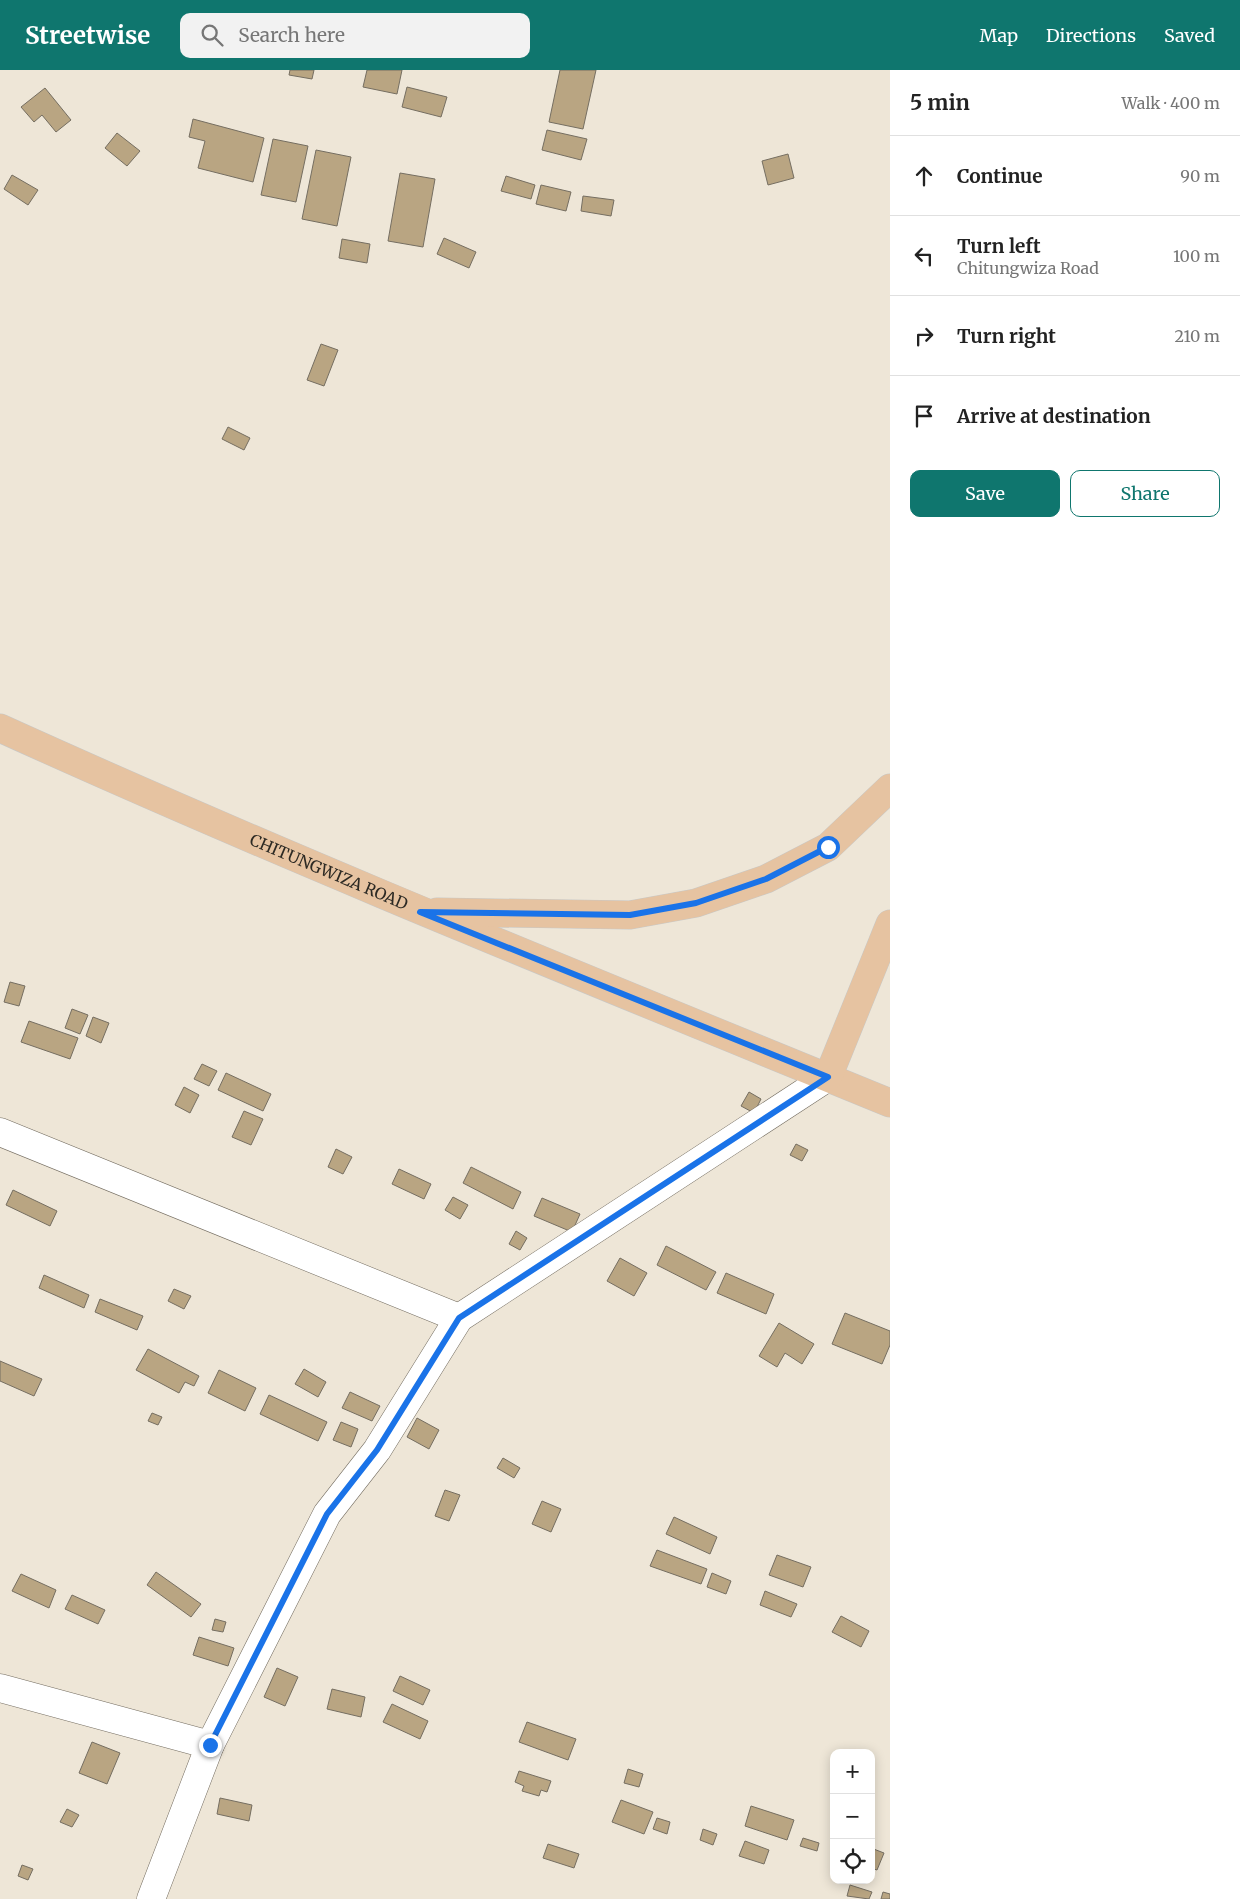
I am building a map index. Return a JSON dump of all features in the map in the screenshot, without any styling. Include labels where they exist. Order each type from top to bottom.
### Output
[{"type":"main road","name":"CHITUNGWIZA ROAD","points":[[0,728],[144,793],[420,912],[890,1103]]},
{"type":"main road","points":[[420,912],[630,915],[696,903],[766,879],[828,847],[890,788]]},
{"type":"main road","points":[[828,1077],[890,924]]},
{"type":"street","points":[[151,1899],[210,1745],[327,1514],[377,1450],[459,1318],[828,1077]]},
{"type":"street","points":[[0,1132],[459,1318]]},
{"type":"street","points":[[0,1688],[210,1745]]},
{"type":"building","points":[[290,70],[314,70],[312,79],[289,75]]},
{"type":"building","points":[[367,70],[402,70],[397,94],[363,87]]},
{"type":"building","points":[[560,70],[596,70],[583,129],[549,122]]},
{"type":"building","points":[[407,87],[447,97],[441,117],[402,107]]},
{"type":"building","points":[[45,88],[71,120],[56,132],[42,115],[34,122],[21,107]]},
{"type":"building","points":[[193,119],[264,138],[253,182],[198,168],[205,141],[189,137]]},
{"type":"building","points":[[547,130],[587,139],[581,160],[542,150]]},
{"type":"building","points":[[117,133],[140,151],[127,166],[105,148]]},
{"type":"building","points":[[273,139],[308,146],[296,202],[261,195]]},
{"type":"building","points":[[316,150],[351,157],[337,226],[302,219]]},
{"type":"building","points":[[788,154],[794,178],[768,185],[762,161]]},
{"type":"building","points":[[400,173],[435,179],[423,247],[388,241]]},
{"type":"building","points":[[12,175],[38,190],[28,205],[4,189]]},
{"type":"building","points":[[506,176],[535,185],[531,199],[501,191]]},
{"type":"building","points":[[541,185],[571,192],[566,211],[536,204]]},
{"type":"building","points":[[583,196],[614,200],[611,216],[581,211]]},
{"type":"building","points":[[444,238],[476,252],[469,268],[437,254]]},
{"type":"building","points":[[342,239],[370,244],[367,263],[339,258]]},
{"type":"building","points":[[321,344],[338,350],[324,386],[307,380]]},
{"type":"building","points":[[228,427],[250,438],[244,450],[222,439]]},
{"type":"building","points":[[10,982],[25,986],[19,1006],[4,1002]]},
{"type":"building","points":[[72,1009],[88,1015],[80,1034],[65,1028]]},
{"type":"building","points":[[93,1017],[109,1023],[101,1043],[86,1036]]},
{"type":"building","points":[[29,1021],[78,1038],[70,1059],[21,1042]]},
{"type":"building","points":[[202,1064],[217,1071],[209,1086],[194,1079]]},
{"type":"building","points":[[226,1073],[271,1094],[263,1111],[218,1090]]},
{"type":"building","points":[[184,1087],[199,1095],[190,1113],[175,1105]]},
{"type":"building","points":[[749,1092],[761,1099],[754,1113],[741,1106]]},
{"type":"building","points":[[244,1111],[263,1119],[251,1145],[232,1137]]},
{"type":"building","points":[[796,1144],[808,1150],[802,1161],[790,1155]]},
{"type":"building","points":[[336,1149],[352,1157],[343,1174],[328,1167]]},
{"type":"building","points":[[471,1167],[521,1192],[513,1209],[463,1183]]},
{"type":"building","points":[[399,1169],[431,1184],[424,1199],[392,1184]]},
{"type":"building","points":[[13,1190],[57,1211],[50,1226],[6,1205]]},
{"type":"building","points":[[453,1197],[468,1205],[460,1219],[445,1210]]},
{"type":"building","points":[[542,1198],[580,1214],[572,1232],[534,1216]]},
{"type":"building","points":[[516,1231],[527,1238],[520,1250],[509,1244]]},
{"type":"building","points":[[666,1246],[716,1272],[706,1290],[657,1265]]},
{"type":"building","points":[[620,1258],[647,1273],[634,1296],[607,1281]]},
{"type":"building","points":[[726,1273],[774,1294],[766,1314],[717,1293]]},
{"type":"building","points":[[44,1275],[89,1295],[84,1308],[39,1288]]},
{"type":"building","points":[[174,1289],[191,1296],[184,1309],[168,1301]]},
{"type":"building","points":[[100,1299],[143,1316],[137,1330],[95,1312]]},
{"type":"building","points":[[845,1313],[890,1331],[890,1345],[882,1364],[832,1344]]},
{"type":"building","points":[[779,1323],[814,1344],[802,1364],[785,1353],[777,1367],[759,1356]]},
{"type":"building","points":[[148,1349],[199,1376],[194,1386],[185,1382],[179,1393],[136,1370]]},
{"type":"building","points":[[0,1361],[42,1379],[34,1396],[0,1381]]},
{"type":"building","points":[[304,1369],[326,1382],[318,1397],[295,1384]]},
{"type":"building","points":[[219,1370],[256,1388],[245,1411],[208,1393]]},
{"type":"building","points":[[350,1392],[380,1406],[372,1421],[342,1408]]},
{"type":"building","points":[[269,1395],[327,1422],[318,1441],[260,1414]]},
{"type":"building","points":[[152,1413],[162,1417],[158,1425],[148,1421]]},
{"type":"building","points":[[417,1418],[439,1430],[429,1449],[407,1437]]},
{"type":"building","points":[[341,1422],[358,1429],[351,1447],[333,1440]]},
{"type":"building","points":[[503,1458],[520,1468],[514,1478],[497,1468]]},
{"type":"building","points":[[445,1490],[460,1495],[449,1521],[435,1516]]},
{"type":"building","points":[[542,1501],[561,1509],[551,1532],[532,1524]]},
{"type":"building","points":[[674,1517],[717,1537],[710,1554],[666,1534]]},
{"type":"building","points":[[657,1550],[707,1569],[701,1584],[650,1566]]},
{"type":"building","points":[[777,1555],[811,1567],[803,1587],[769,1575]]},
{"type":"building","points":[[156,1572],[201,1604],[191,1617],[147,1585]]},
{"type":"building","points":[[712,1573],[731,1581],[726,1594],[707,1587]]},
{"type":"building","points":[[21,1574],[56,1590],[49,1608],[12,1591]]},
{"type":"building","points":[[765,1591],[797,1604],[791,1617],[760,1605]]},
{"type":"building","points":[[72,1595],[105,1610],[98,1624],[65,1609]]},
{"type":"building","points":[[841,1616],[869,1631],[861,1647],[832,1632]]},
{"type":"building","points":[[215,1619],[226,1622],[223,1632],[212,1630]]},
{"type":"building","points":[[199,1637],[234,1648],[228,1666],[193,1655]]},
{"type":"building","points":[[277,1668],[298,1677],[285,1706],[264,1697]]},
{"type":"building","points":[[400,1676],[430,1690],[423,1705],[393,1691]]},
{"type":"building","points":[[332,1689],[365,1697],[361,1717],[327,1709]]},
{"type":"building","points":[[392,1704],[428,1721],[420,1739],[383,1722]]},
{"type":"building","points":[[527,1722],[576,1739],[568,1760],[519,1742]]},
{"type":"building","points":[[92,1742],[120,1753],[107,1784],[79,1773]]},
{"type":"building","points":[[628,1769],[643,1774],[639,1787],[624,1783]]},
{"type":"building","points":[[519,1771],[551,1781],[547,1792],[541,1790],[539,1796],[522,1791],[524,1786],[515,1782]]},
{"type":"building","points":[[220,1798],[252,1805],[249,1821],[217,1814]]},
{"type":"building","points":[[621,1800],[653,1812],[644,1834],[612,1822]]},
{"type":"building","points":[[751,1806],[794,1820],[787,1840],[745,1826]]},
{"type":"building","points":[[67,1809],[79,1815],[72,1827],[60,1822]]},
{"type":"building","points":[[657,1818],[670,1822],[667,1834],[653,1829]]},
{"type":"building","points":[[703,1829],[717,1834],[713,1845],[700,1840]]},
{"type":"building","points":[[803,1838],[819,1843],[817,1851],[800,1846]]},
{"type":"building","points":[[745,1841],[769,1850],[764,1864],[739,1856]]},
{"type":"building","points":[[548,1844],[579,1854],[574,1868],[543,1858]]},
{"type":"building","points":[[875,1850],[884,1853],[877,1870],[875,1869]]},
{"type":"building","points":[[22,1865],[33,1869],[28,1880],[18,1876]]},
{"type":"building","points":[[850,1885],[872,1892],[869,1899],[847,1896]]},
{"type":"building","points":[[883,1892],[890,1894],[890,1899],[881,1899]]},
{"type":"route","points":[[210,1745],[327,1514],[377,1450],[459,1318],[828,1077],[420,912],[569,916],[630,915],[696,903],[766,879],[828,847]]}]
